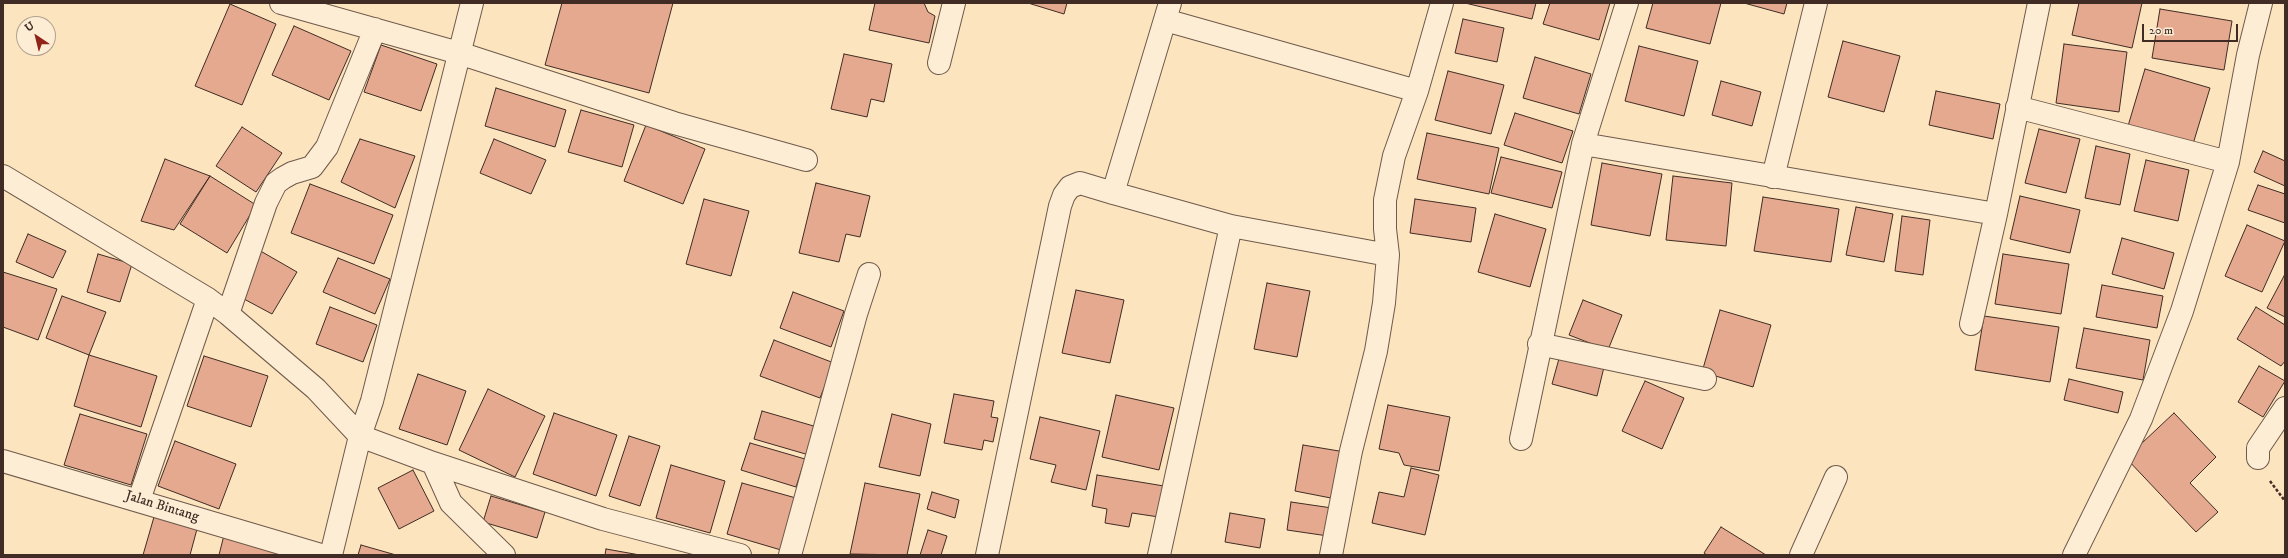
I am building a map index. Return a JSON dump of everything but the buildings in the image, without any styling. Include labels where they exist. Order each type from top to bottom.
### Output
[{"type":"street","points":[[281,3],[459,53],[674,123],[806,160]]},
{"type":"street","points":[[331,555],[360,436],[372,401],[472,3]]},
{"type":"street","points":[[939,63],[954,3]]},
{"type":"street","points":[[1331,555],[1351,450],[1376,351],[1384,303],[1388,255],[1385,229],[1385,200],[1394,156],[1417,91],[1442,3]]},
{"type":"street","points":[[1521,439],[1539,344],[1583,144],[1627,3]]},
{"type":"street","points":[[1773,177],[1816,3]]},
{"type":"street","points":[[1970,324],[1996,214],[2039,3]]},
{"type":"street","points":[[2074,555],[2141,419],[2182,311],[2228,162],[2248,55],[2260,3]]},
{"type":"street","points":[[1113,193],[1168,11],[1417,91]]},
{"type":"street","points":[[228,314],[266,202],[276,183],[292,173],[312,168],[328,147],[375,29]]},
{"type":"street","points":[[2017,107],[2228,162]]},
{"type":"street","points":[[1583,144],[1996,214]]},
{"type":"street","points":[[3,176],[208,299],[228,314],[316,389],[360,436],[433,463],[603,519],[740,555]]},
{"type":"street","points":[[987,555],[1060,206],[1064,195],[1070,187],[1080,184],[1231,226],[1388,255]]},
{"type":"street","points":[[1159,555],[1231,226]]},
{"type":"street","points":[[790,555],[856,314],[869,274]]},
{"type":"street","points":[[139,500],[208,299]]},
{"type":"street","points":[[1539,344],[1705,379]]},
{"type":"street","points":[[2258,458],[2258,448],[2285,408]]},
{"type":"street","name":"Jalan Bintang","points":[[3,461],[321,555]]},
{"type":"street","points":[[433,463],[451,503],[504,555]]},
{"type":"street","points":[[1801,555],[1836,477]]}]
